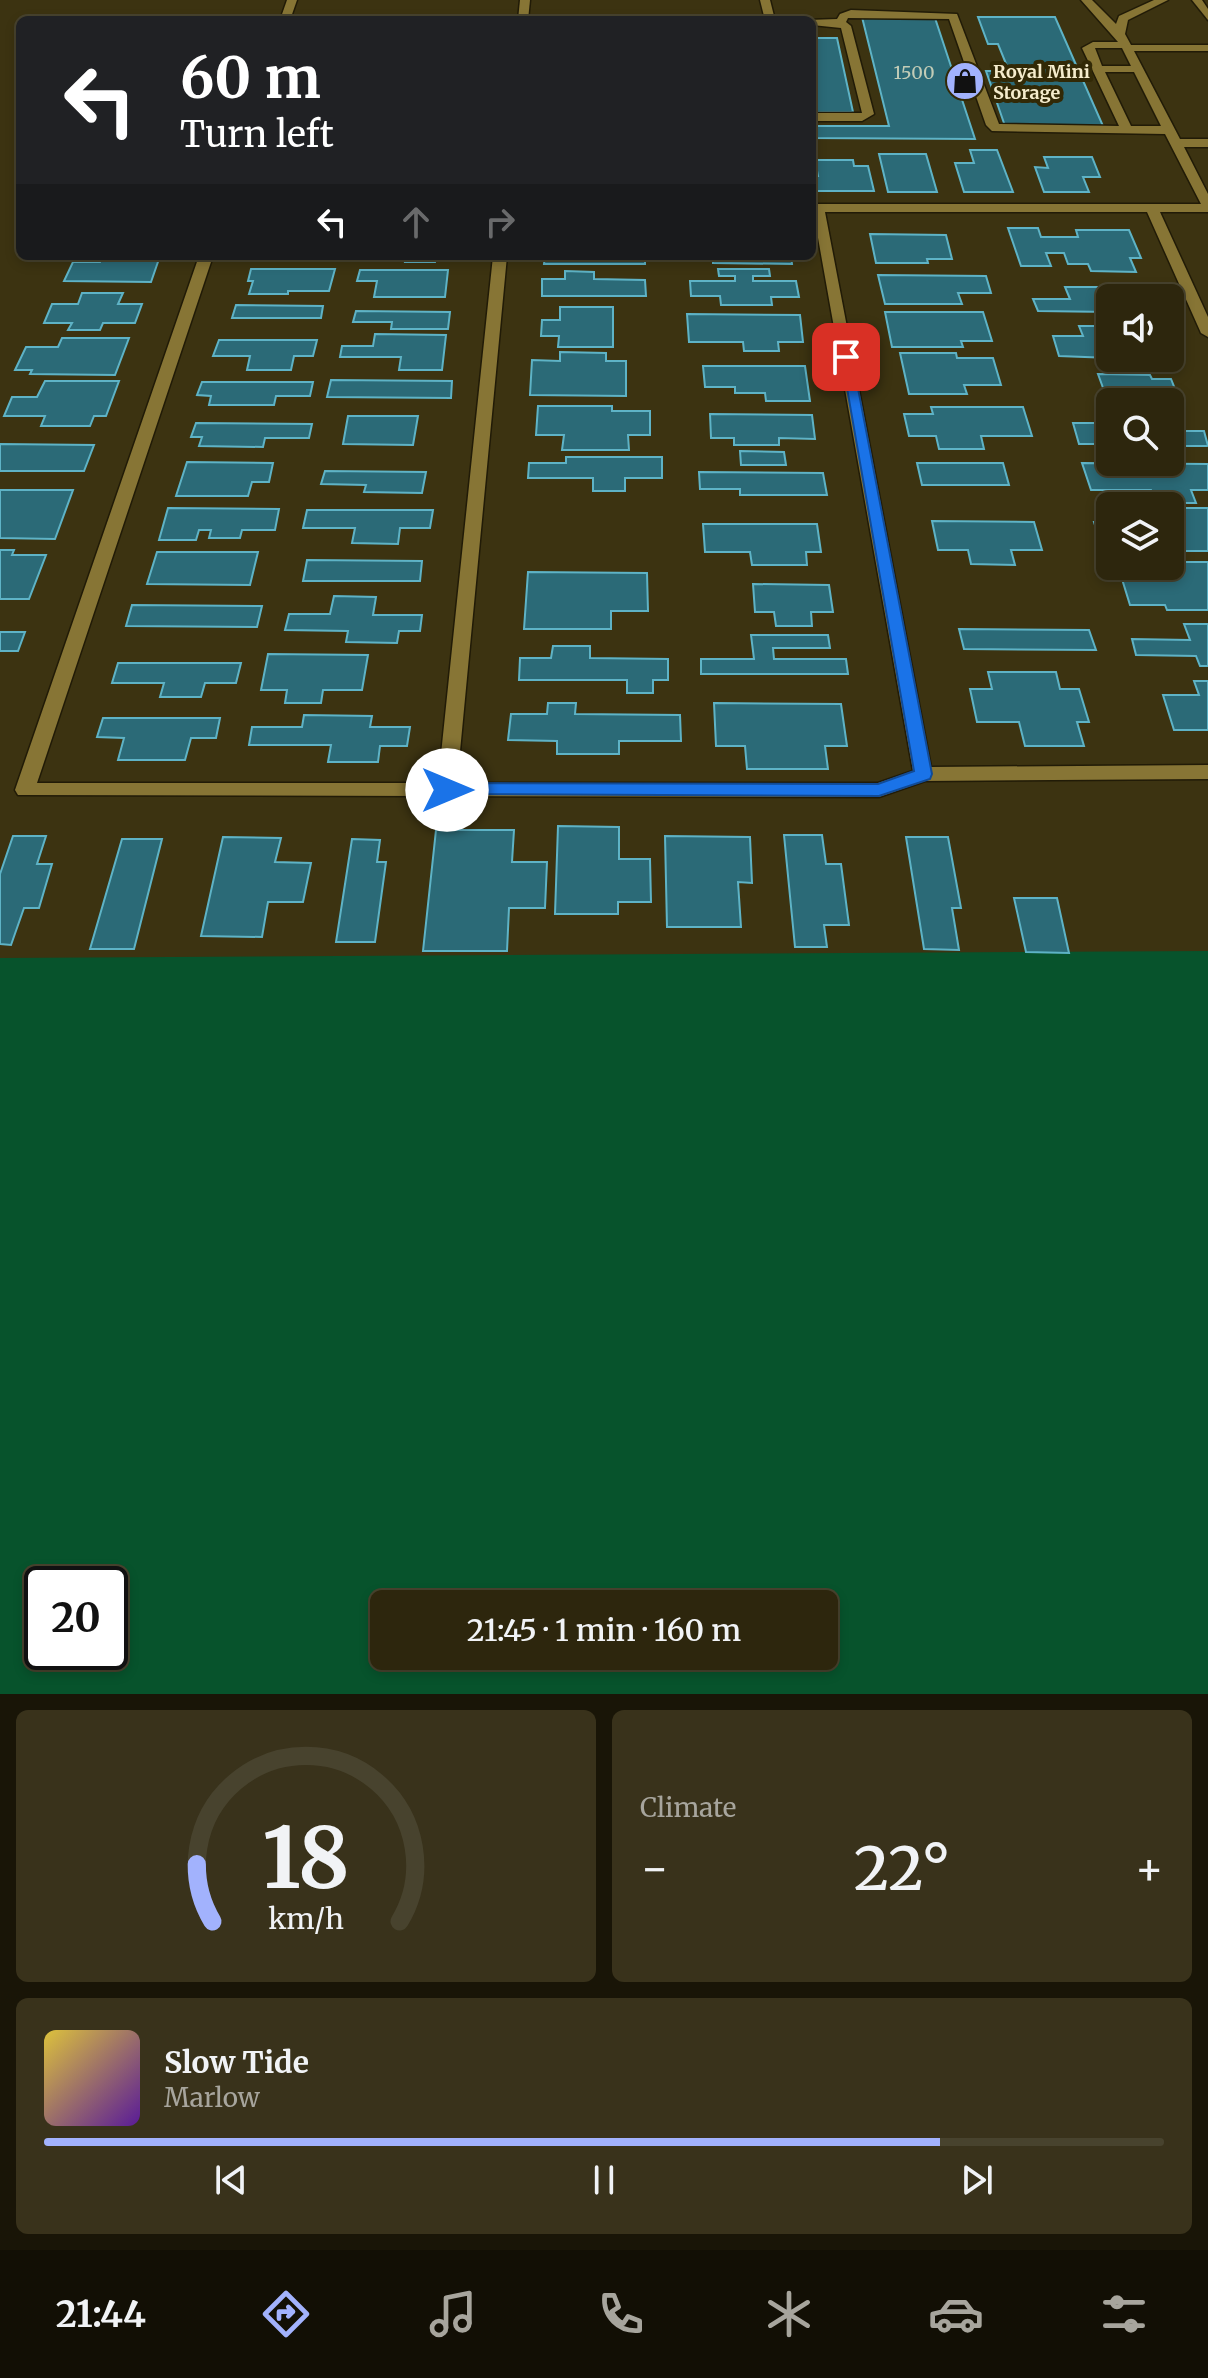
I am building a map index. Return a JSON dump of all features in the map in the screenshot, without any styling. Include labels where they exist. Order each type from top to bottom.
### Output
[{"type":"street","points":[[816,208],[1208,207],[1124,42],[1086,0]]},
{"type":"street","points":[[1124,42],[1123,18],[1163,0]]},
{"type":"street","points":[[1197,0],[1208,17]]},
{"type":"street","points":[[840,23],[844,16],[851,13],[953,16],[996,128],[1168,130]]},
{"type":"street","points":[[816,22],[846,26],[868,114],[862,117],[816,117]]},
{"type":"street","points":[[1127,130],[1088,46],[1124,42],[1208,48]]},
{"type":"street","points":[[1098,69],[1138,69]]},
{"type":"street","points":[[1175,143],[1208,143]]},
{"type":"street","points":[[1152,208],[1208,333]]},
{"type":"street","points":[[816,213],[923,774]]},
{"type":"street","points":[[205,260],[25,790],[879,790],[923,774],[1208,772]]},
{"type":"street","points":[[447,790],[500,260]]},
{"type":"green space","points":[[1208,951],[1208,1694],[0,1694],[0,958]]},
{"type":"building","points":[[862,17],[935,18],[975,139],[816,138],[816,126],[889,126]]},
{"type":"building","points":[[978,17],[1055,17],[1103,126],[1005,126],[986,71],[1009,71],[998,44],[988,44]]},
{"type":"building","points":[[816,38],[837,38],[853,112],[816,112]]},
{"type":"building","points":[[970,150],[997,150],[1013,192],[964,192],[955,163],[974,163]]},
{"type":"building","points":[[879,154],[926,154],[937,192],[888,192]]},
{"type":"building","points":[[1044,157],[1092,157],[1100,177],[1083,177],[1089,192],[1044,192],[1035,167],[1048,168]]},
{"type":"building","points":[[816,160],[853,160],[854,166],[868,166],[874,191],[816,191]]},
{"type":"building","points":[[1008,228],[1038,228],[1041,237],[1078,237],[1076,230],[1129,230],[1141,258],[1130,258],[1136,272],[1091,271],[1088,264],[1068,264],[1064,253],[1046,253],[1051,266],[1021,266]]},
{"type":"building","points":[[870,234],[946,235],[952,259],[927,259],[928,263],[876,263]]},
{"type":"building","points":[[159,260],[151,282],[64,281],[73,262]]},
{"type":"building","points":[[405,260],[435,260],[435,262]]},
{"type":"building","points":[[544,260],[645,260],[645,264],[544,264]]},
{"type":"building","points":[[713,260],[792,260],[792,264],[713,263]]},
{"type":"building","points":[[251,269],[335,269],[329,291],[249,294],[253,281],[248,281]]},
{"type":"building","points":[[718,269],[769,269],[770,276],[753,276],[753,281],[796,281],[799,297],[771,297],[772,305],[721,305],[720,296],[691,296],[690,281],[735,281],[735,276],[719,276]]},
{"type":"building","points":[[360,270],[448,270],[445,297],[374,297],[377,281],[357,281]]},
{"type":"building","points":[[565,271],[594,272],[594,279],[645,280],[646,296],[542,296],[542,279],[565,279]]},
{"type":"building","points":[[878,275],[986,276],[991,293],[958,293],[962,304],[885,304]]},
{"type":"building","points":[[1065,287],[1096,287],[1096,312],[1038,311],[1033,299],[1070,299]]},
{"type":"building","points":[[82,293],[123,293],[118,304],[142,304],[135,323],[103,323],[100,330],[68,330],[72,323],[44,323],[52,304],[78,304]]},
{"type":"building","points":[[236,305],[323,306],[321,318],[232,318]]},
{"type":"building","points":[[560,307],[613,307],[613,347],[558,347],[559,336],[541,336],[542,320],[560,320]]},
{"type":"building","points":[[356,311],[450,312],[448,329],[391,329],[392,322],[353,322]]},
{"type":"building","points":[[885,312],[983,312],[992,341],[961,341],[963,347],[892,347]]},
{"type":"building","points":[[687,314],[800,315],[803,342],[778,342],[779,351],[744,351],[743,342],[689,342]]},
{"type":"building","points":[[1079,326],[1096,326],[1096,357],[1059,356],[1053,336],[1083,336]]},
{"type":"building","points":[[375,334],[446,335],[442,370],[399,370],[401,357],[340,357],[342,346],[373,346]]},
{"type":"building","points":[[62,338],[129,338],[115,375],[30,374],[32,370],[15,370],[26,347],[58,347]]},
{"type":"building","points":[[219,340],[317,340],[313,356],[294,356],[291,370],[247,370],[250,356],[213,356]]},
{"type":"building","points":[[560,352],[606,353],[606,361],[626,361],[626,396],[530,395],[532,360],[560,361]]},
{"type":"building","points":[[900,353],[956,353],[957,358],[993,358],[1001,385],[964,385],[967,394],[909,394]]},
{"type":"building","points":[[703,366],[805,366],[810,401],[766,401],[765,393],[735,393],[735,387],[705,387]]},
{"type":"building","points":[[1098,374],[1150,375],[1152,379],[1171,379],[1175,388],[1103,388]]},
{"type":"building","points":[[331,380],[452,381],[451,398],[327,397]]},
{"type":"building","points":[[45,381],[119,381],[106,416],[94,416],[90,426],[41,426],[45,416],[4,416],[12,397],[37,397]]},
{"type":"building","points":[[202,382],[313,382],[310,396],[276,396],[274,405],[209,405],[211,396],[197,395]]},
{"type":"building","points":[[538,406],[612,406],[612,411],[650,411],[650,435],[628,435],[629,450],[562,450],[564,435],[536,435]]},
{"type":"building","points":[[931,407],[1023,407],[1032,436],[981,436],[984,449],[939,449],[936,436],[909,436],[904,414],[933,414]]},
{"type":"building","points":[[710,414],[812,415],[815,439],[779,438],[779,445],[734,445],[734,438],[711,438]]},
{"type":"building","points":[[348,416],[418,416],[413,445],[343,444]]},
{"type":"building","points":[[196,423],[312,424],[309,438],[265,438],[263,447],[199,446],[202,437],[191,437]]},
{"type":"building","points":[[1073,423],[1096,423],[1096,444],[1079,444]]},
{"type":"building","points":[[1184,431],[1204,431],[1208,446],[1184,446]]},
{"type":"building","points":[[0,444],[94,445],[84,471],[0,471]]},
{"type":"building","points":[[740,451],[784,452],[786,465],[741,465]]},
{"type":"building","points":[[566,457],[662,457],[662,478],[625,478],[625,491],[593,491],[593,478],[528,478],[529,463],[566,463]]},
{"type":"building","points":[[187,462],[273,463],[269,482],[252,482],[248,496],[176,496]]},
{"type":"building","points":[[917,463],[1003,463],[1009,485],[922,485]]},
{"type":"building","points":[[1082,463],[1096,463],[1096,476],[1184,476],[1184,464],[1208,464],[1208,490],[1191,490],[1196,503],[1184,503],[1184,492],[1091,490]]},
{"type":"building","points":[[325,471],[426,472],[422,493],[364,492],[366,485],[321,484]]},
{"type":"building","points":[[699,472],[823,473],[827,495],[740,495],[740,489],[700,489]]},
{"type":"building","points":[[0,490],[73,490],[55,539],[0,538]]},
{"type":"building","points":[[168,508],[279,509],[275,530],[242,530],[240,538],[209,538],[211,530],[199,530],[196,540],[159,540]]},
{"type":"building","points":[[1184,508],[1208,508],[1208,551],[1184,551]]},
{"type":"building","points":[[307,510],[433,510],[430,528],[400,528],[398,544],[352,543],[355,528],[303,528]]},
{"type":"building","points":[[932,521],[1034,522],[1042,550],[1011,550],[1015,565],[971,564],[968,550],[938,550]]},
{"type":"building","points":[[703,524],[817,524],[821,552],[806,552],[807,565],[752,565],[750,552],[705,552]]},
{"type":"building","points":[[0,550],[14,550],[12,555],[46,555],[29,599],[0,599]]},
{"type":"building","points":[[157,552],[258,552],[250,585],[147,584]]},
{"type":"building","points":[[307,560],[422,561],[420,581],[303,581]]},
{"type":"building","points":[[1184,562],[1208,562],[1208,610],[1167,610],[1165,605],[1130,605],[1122,580],[1184,580]]},
{"type":"building","points":[[528,572],[647,573],[648,611],[611,611],[611,629],[524,629]]},
{"type":"building","points":[[753,584],[829,585],[833,612],[811,612],[812,626],[776,626],[774,612],[755,612]]},
{"type":"building","points":[[334,596],[376,597],[373,615],[422,615],[420,631],[399,631],[397,643],[346,642],[348,631],[285,630],[289,614],[330,614]]},
{"type":"building","points":[[132,605],[262,606],[257,627],[126,626]]},
{"type":"building","points":[[1184,624],[1208,624],[1208,666],[1200,666],[1196,656],[1136,655],[1132,639],[1190,640]]},
{"type":"building","points":[[959,629],[1089,630],[1096,650],[964,649]]},
{"type":"building","points":[[0,632],[25,632],[18,651],[0,651]]},
{"type":"building","points":[[751,635],[828,635],[830,648],[773,648],[774,659],[846,659],[848,674],[701,674],[701,659],[754,659]]},
{"type":"building","points":[[553,646],[590,646],[590,658],[668,659],[668,680],[653,680],[653,693],[627,693],[627,680],[519,680],[520,658],[551,658]]},
{"type":"building","points":[[268,654],[368,655],[362,690],[323,690],[321,703],[285,703],[287,690],[261,690]]},
{"type":"building","points":[[118,663],[241,663],[236,683],[205,683],[201,697],[160,697],[164,683],[112,683]]},
{"type":"building","points":[[988,672],[1056,672],[1060,689],[1079,689],[1089,722],[1077,722],[1084,746],[1025,746],[1019,722],[977,722],[970,689],[992,689]]},
{"type":"building","points":[[1194,681],[1208,681],[1208,730],[1174,730],[1163,695],[1199,695]]},
{"type":"building","points":[[548,703],[576,703],[575,714],[680,715],[681,741],[619,741],[619,754],[557,754],[557,741],[508,740],[511,714],[547,714]]},
{"type":"building","points":[[714,703],[841,704],[847,746],[825,746],[828,769],[747,769],[745,746],[716,746]]},
{"type":"building","points":[[304,715],[372,716],[370,727],[410,727],[407,746],[380,746],[378,762],[328,762],[331,745],[249,745],[252,727],[302,727]]},
{"type":"building","points":[[103,718],[220,718],[216,738],[191,738],[185,760],[118,760],[124,738],[97,737]]},
{"type":"building","points":[[558,826],[619,827],[619,859],[650,859],[651,902],[618,902],[618,914],[555,914]]},
{"type":"building","points":[[436,830],[514,830],[512,862],[547,862],[545,908],[509,908],[507,951],[423,951]]},
{"type":"building","points":[[784,835],[822,835],[826,864],[841,864],[849,925],[824,925],[827,947],[795,947]]},
{"type":"building","points":[[13,836],[46,836],[37,864],[52,864],[39,908],[24,908],[11,945],[0,944],[0,874]]},
{"type":"building","points":[[665,836],[750,837],[752,883],[738,882],[741,927],[667,927]]},
{"type":"building","points":[[223,837],[281,838],[275,862],[311,863],[303,902],[268,902],[262,937],[201,936]]},
{"type":"building","points":[[906,837],[948,837],[961,908],[952,908],[959,950],[924,949]]},
{"type":"building","points":[[122,839],[162,839],[134,949],[90,949]]},
{"type":"building","points":[[352,839],[380,840],[377,862],[386,862],[375,942],[336,942]]},
{"type":"building","points":[[1014,898],[1057,898],[1069,953],[1026,952]]},
{"type":"place","name":"Royal Mini Storage","points":[[965,81]]},
{"type":"route","points":[[447,790],[879,790],[923,774],[846,357]]}]
